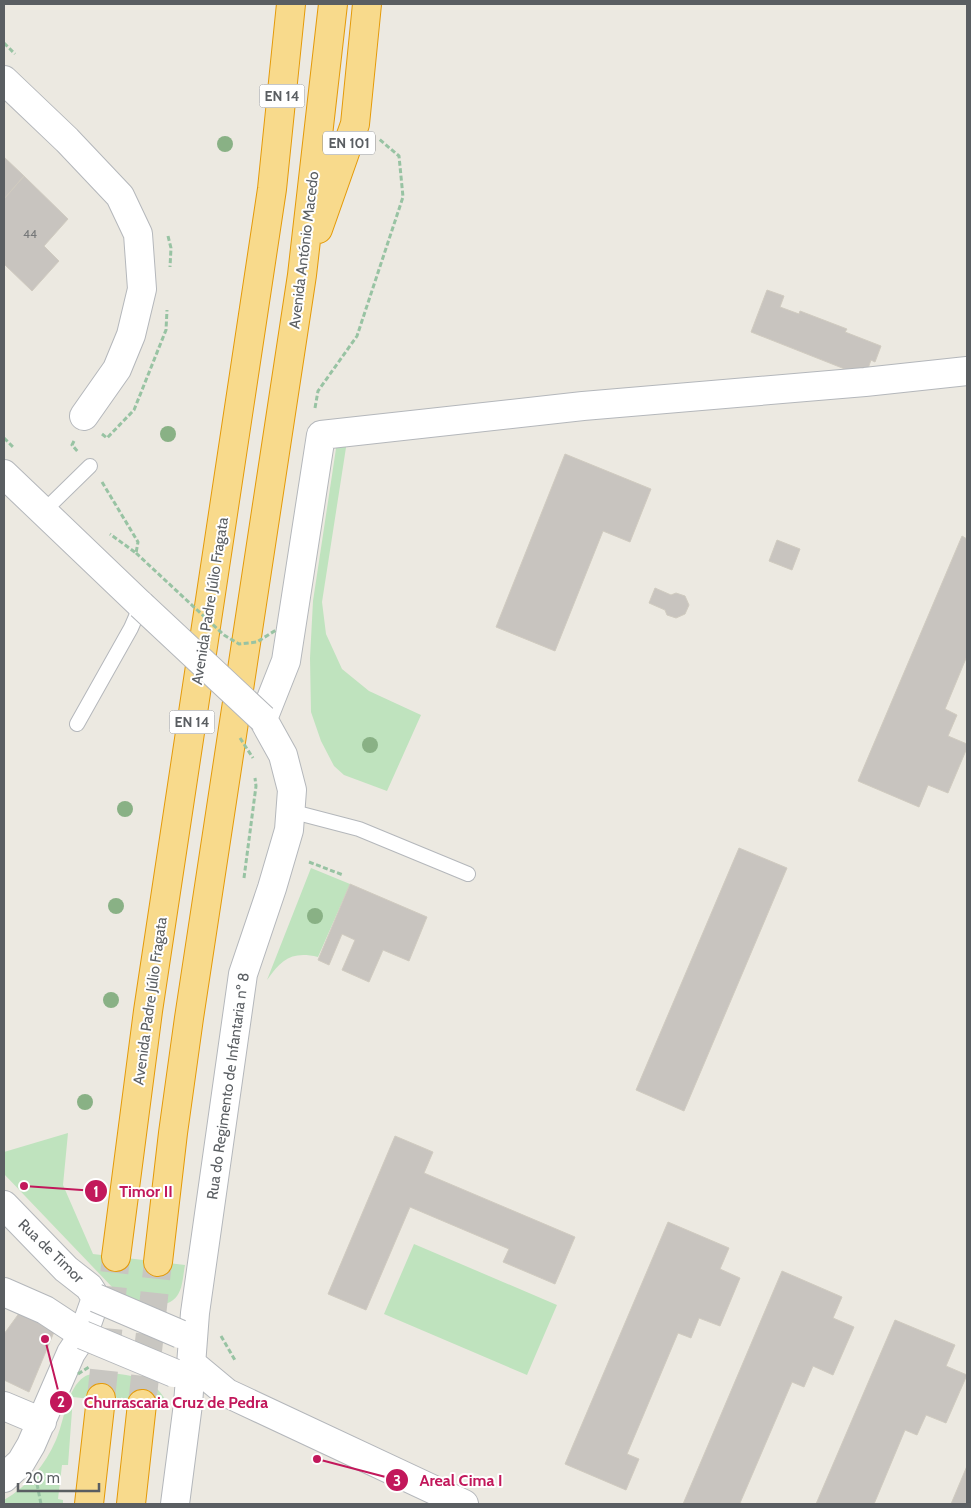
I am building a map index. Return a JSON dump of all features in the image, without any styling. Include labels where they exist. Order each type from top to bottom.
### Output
[{"type":"highway","name":"Avenida Padre Júlio Fragata","points":[[116,1257],[150,1001],[272,189],[291,4]]},
{"type":"highway","name":"Avenida António Macedo","points":[[158,1262],[189,1018],[302,275],[334,4]]},
{"type":"highway","name":"EN 101","points":[[302,275],[355,124],[367,4]]},
{"type":"highway","points":[[89,1504],[101,1398]]},
{"type":"highway","points":[[131,1504],[142,1404]]},
{"type":"street","points":[[4,80],[67,140],[120,196],[138,234],[142,289],[131,335],[117,369],[84,416]]},
{"type":"street","points":[[263,719],[286,661],[321,435],[583,406],[864,382],[967,371]]},
{"type":"street","name":"Rua do Regimento de Infantaria nº 8","points":[[4,474],[263,719],[283,755],[292,790],[289,830],[243,974],[195,1313],[182,1368],[175,1504]]},
{"type":"street","name":"Rua de Timor","points":[[4,1205],[66,1268],[90,1287],[96,1298]]},
{"type":"street","points":[[4,1292],[45,1310],[83,1335],[182,1368],[226,1393],[464,1504]]},
{"type":"street","points":[[4,1478],[21,1462],[42,1422],[71,1353],[83,1335],[96,1298],[180,1334],[186,1343],[182,1368]]},
{"type":"street","points":[[4,1406],[42,1422]]},
{"type":"lane","points":[[44,511],[90,466]]},
{"type":"lane","points":[[77,724],[132,628],[141,605]]},
{"type":"lane","points":[[290,811],[359,829],[468,874]]},
{"type":"path","points":[[315,410],[318,390],[356,336],[403,197],[400,156],[378,139]]},
{"type":"path","points":[[136,553],[224,635],[239,644],[257,642],[276,630]]},
{"type":"path","points":[[253,758],[254,767]]},
{"type":"path","points":[[248,848],[256,786],[255,777]]},
{"type":"green space","points":[[347,441],[322,602],[326,634],[342,669],[369,691],[421,715],[387,791],[344,775],[334,766],[321,741],[311,712],[310,658],[313,601],[337,442]]},
{"type":"green space","points":[[311,868],[350,884],[318,957],[301,955],[288,958],[267,980]]},
{"type":"green space","points":[[68,1133],[63,1185],[93,1254],[185,1265],[180,1289],[173,1300],[156,1305],[138,1303],[130,1300],[113,1288],[4,1174],[4,1152]]},
{"type":"green space","points":[[414,1244],[557,1305],[527,1375],[384,1314]]},
{"type":"green space","points":[[99,1372],[131,1376],[149,1383],[164,1397],[169,1408],[73,1397],[68,1465],[62,1465],[58,1499],[63,1500],[63,1504],[4,1504],[4,1500],[21,1488],[47,1458],[59,1433],[70,1397],[78,1382],[86,1376]]},
{"type":"building","points":[[4,157],[24,176],[4,199]]},
{"type":"building","points":[[24,176],[68,219],[44,246],[59,261],[32,291],[4,264],[4,199]]},
{"type":"building","points":[[767,290],[784,296],[780,307],[799,314],[800,311],[847,329],[845,332],[881,346],[875,362],[871,360],[865,377],[751,332]]},
{"type":"building","points":[[565,454],[651,489],[630,542],[603,531],[555,651],[496,627]]},
{"type":"building","points":[[962,536],[967,539],[967,656],[945,709],[957,715],[948,736],[967,744],[967,748],[948,793],[928,785],[919,807],[858,781]]},
{"type":"building","points":[[777,540],[800,549],[792,570],[769,561]]},
{"type":"building","points":[[655,588],[671,595],[676,593],[685,596],[689,605],[685,614],[676,618],[667,615],[665,610],[649,603]]},
{"type":"building","points":[[739,848],[787,868],[684,1111],[636,1090]]},
{"type":"building","points":[[350,884],[427,917],[409,961],[383,950],[369,982],[342,970],[355,940],[342,934],[329,965],[318,960]]},
{"type":"building","points":[[395,1136],[433,1152],[424,1173],[575,1237],[555,1284],[503,1262],[509,1249],[410,1207],[366,1310],[328,1294]]},
{"type":"building","points":[[668,1222],[729,1248],[720,1269],[740,1278],[720,1326],[699,1318],[691,1338],[678,1333],[627,1454],[639,1459],[626,1490],[565,1464]]},
{"type":"building","points":[[782,1271],[842,1297],[833,1318],[854,1327],[833,1375],[813,1366],[804,1387],[792,1382],[740,1503],[744,1504],[683,1504]]},
{"type":"building","points":[[20,1312],[54,1332],[29,1392],[4,1380],[4,1334]]},
{"type":"building","points":[[895,1320],[955,1345],[946,1366],[967,1375],[946,1423],[926,1415],[917,1435],[905,1430],[874,1504],[816,1504]]},
{"type":"building","points":[[967,1466],[967,1504],[951,1504]]},
{"type":"tunnel","points":[[101,1398],[116,1257]]},
{"type":"tunnel","points":[[142,1404],[158,1262]]},
{"type":"place","name":"Timor II","points":[[24,1186]]},
{"type":"place","name":"Churrascaria Cruz de Pedra","points":[[45,1339]]},
{"type":"place","name":"Areal Cima I","points":[[317,1459]]}]
